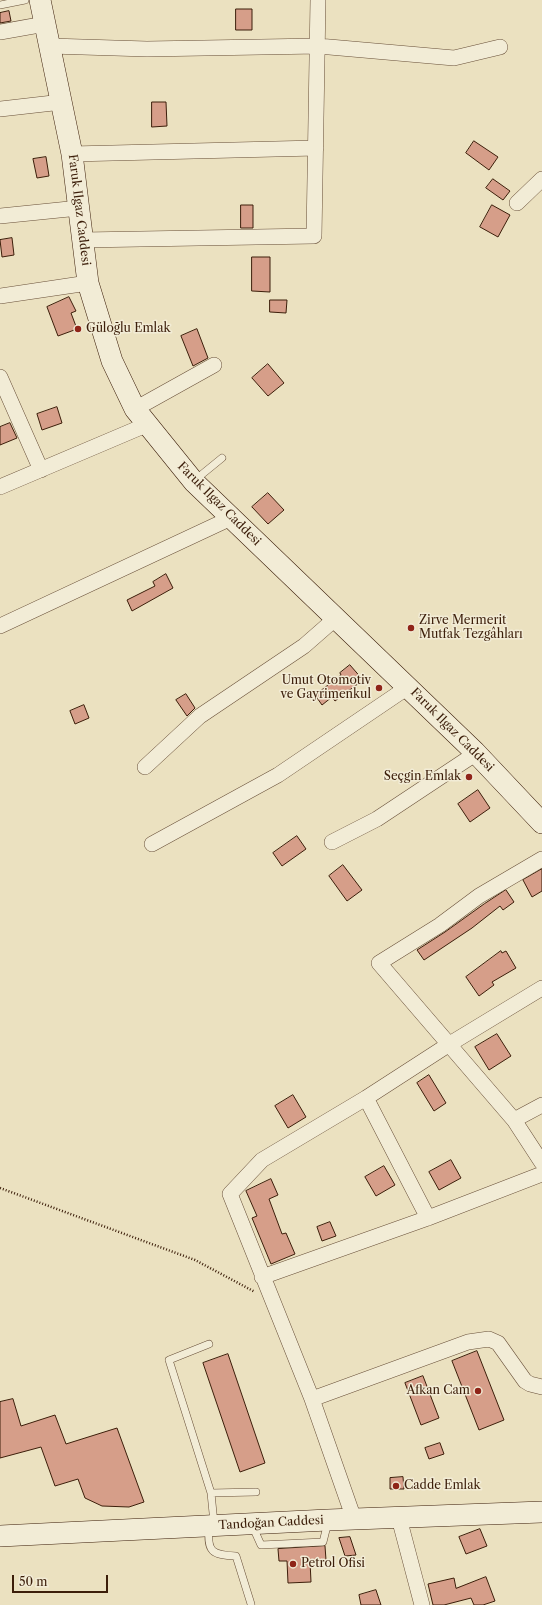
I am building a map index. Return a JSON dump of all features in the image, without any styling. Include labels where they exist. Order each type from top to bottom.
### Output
[{"type":"street","name":"Faruk Ilgaz Caddesi","points":[[40,0],[72,154],[88,283],[112,361],[141,417],[194,482],[475,752],[542,823]]},
{"type":"street","points":[[83,240],[314,236],[318,0]]},
{"type":"street","points":[[0,32],[45,24]]},
{"type":"street","points":[[50,46],[147,49],[318,46],[454,58],[500,47]]},
{"type":"street","points":[[0,109],[62,102]]},
{"type":"street","points":[[72,154],[316,148]]},
{"type":"street","points":[[517,202],[542,179]]},
{"type":"street","points":[[0,216],[79,208]]},
{"type":"street","points":[[0,296],[88,283]]},
{"type":"street","points":[[0,487],[40,470],[141,417],[214,365]]},
{"type":"street","points":[[0,377],[40,470]]},
{"type":"street","points":[[0,626],[231,518]]},
{"type":"street","points":[[145,767],[200,716],[304,646],[336,618]]},
{"type":"street","points":[[152,844],[278,775],[408,687]]},
{"type":"street","points":[[332,842],[377,819],[469,758],[475,752]]},
{"type":"street","points":[[542,860],[479,896],[440,925],[378,963],[514,1120],[542,1163]]},
{"type":"street","points":[[354,1519],[312,1399],[230,1194],[262,1160],[366,1098],[448,1045],[542,988]]},
{"type":"street","points":[[366,1098],[428,1218]]},
{"type":"street","points":[[514,1120],[542,1105]]},
{"type":"street","points":[[262,1277],[428,1218],[542,1174]]},
{"type":"street","points":[[312,1399],[468,1342],[489,1339],[498,1342],[525,1381],[542,1387]]},
{"type":"street","name":"Tandoğan Caddesi","points":[[0,1536],[251,1523],[542,1512]]},
{"type":"street","points":[[399,1518],[422,1605]]},
{"type":"lane","points":[[0,5],[25,0]]},
{"type":"lane","points":[[194,482],[222,458]]},
{"type":"lane","points":[[208,1344],[169,1360],[211,1493],[212,1525],[208,1542],[211,1550],[221,1556],[236,1556],[251,1604]]},
{"type":"lane","points":[[211,1493],[256,1492]]},
{"type":"path","points":[[0,1188],[195,1260],[272,1301]]},
{"type":"building","points":[[236,9],[252,9],[252,30],[236,30]]},
{"type":"building","points":[[9,11],[11,21],[0,23],[0,13]]},
{"type":"building","points":[[152,102],[166,102],[167,126],[152,127]]},
{"type":"building","points":[[474,141],[498,157],[489,170],[466,153]]},
{"type":"building","points":[[46,157],[49,176],[37,178],[33,159]]},
{"type":"building","points":[[493,179],[510,191],[503,200],[486,188]]},
{"type":"building","points":[[241,205],[253,205],[253,228],[241,228]]},
{"type":"building","points":[[492,205],[510,215],[498,237],[480,227]]},
{"type":"building","points":[[12,238],[14,255],[2,257],[0,240]]},
{"type":"building","points":[[252,257],[270,257],[270,292],[252,291]]},
{"type":"building","points":[[69,297],[76,311],[71,313],[77,329],[58,336],[47,307]]},
{"type":"building","points":[[270,300],[287,300],[286,313],[270,312]]},
{"type":"building","points":[[197,329],[208,358],[193,366],[181,336]]},
{"type":"building","points":[[268,364],[284,383],[268,396],[252,378]]},
{"type":"building","points":[[57,407],[62,423],[42,430],[37,414]]},
{"type":"building","points":[[10,423],[17,438],[0,445],[0,427]]},
{"type":"building","points":[[268,493],[284,510],[268,524],[252,507]]},
{"type":"building","points":[[166,574],[173,588],[132,611],[127,600],[155,586],[153,582]]},
{"type":"building","points":[[350,665],[363,680],[335,701],[332,697],[322,705],[315,695],[341,675],[340,673]]},
{"type":"building","points":[[186,694],[195,708],[187,716],[176,700]]},
{"type":"building","points":[[84,705],[89,718],[75,724],[70,711]]},
{"type":"building","points":[[478,790],[490,808],[470,822],[458,804]]},
{"type":"building","points":[[297,836],[306,849],[282,866],[273,853]]},
{"type":"building","points":[[343,865],[362,890],[347,901],[329,876]]},
{"type":"building","points":[[542,869],[542,891],[532,897],[523,880]]},
{"type":"building","points":[[506,890],[514,902],[503,910],[500,906],[472,928],[424,960],[417,950]]},
{"type":"building","points":[[501,951],[502,953],[506,951],[516,968],[492,982],[494,985],[479,996],[466,977]]},
{"type":"building","points":[[497,1034],[511,1056],[489,1070],[475,1047]]},
{"type":"building","points":[[429,1075],[446,1103],[434,1111],[417,1083]]},
{"type":"building","points":[[293,1095],[306,1117],[288,1128],[275,1106]]},
{"type":"building","points":[[451,1160],[461,1178],[439,1190],[429,1172]]},
{"type":"building","points":[[384,1166],[395,1185],[376,1196],[365,1177]]},
{"type":"building","points":[[271,1179],[278,1195],[269,1199],[282,1234],[286,1233],[295,1254],[271,1264],[252,1218],[257,1216],[246,1191]]},
{"type":"building","points":[[330,1222],[336,1236],[322,1241],[317,1227]]},
{"type":"building","name":"Afkan Cam","points":[[477,1351],[504,1420],[479,1430],[452,1361]]},
{"type":"building","points":[[228,1354],[265,1463],[240,1472],[203,1363]]},
{"type":"building","points":[[423,1376],[439,1418],[421,1425],[405,1383]]},
{"type":"building","points":[[13,1399],[21,1426],[55,1415],[66,1444],[117,1428],[144,1502],[129,1507],[102,1506],[85,1498],[78,1479],[55,1486],[41,1447],[0,1458],[0,1402]]},
{"type":"building","points":[[440,1443],[444,1454],[429,1459],[425,1448]]},
{"type":"building","points":[[403,1477],[404,1489],[390,1489],[390,1478]]},
{"type":"building","points":[[480,1529],[487,1546],[466,1554],[459,1537]]},
{"type":"building","points":[[350,1537],[356,1555],[345,1556],[339,1538]]},
{"type":"building","points":[[325,1546],[326,1560],[310,1561],[311,1582],[288,1583],[287,1561],[279,1561],[278,1549]]},
{"type":"building","points":[[486,1577],[495,1601],[483,1605],[474,1605],[471,1598],[444,1605],[433,1605],[428,1584],[454,1578],[456,1588]]},
{"type":"building","points":[[376,1590],[381,1605],[361,1605],[359,1595]]},
{"type":"place","name":"Güloğlu Emlak","points":[[78,329]]},
{"type":"place","name":"Zirve Mermerit Mutfak Tezgâhları","points":[[411,628]]},
{"type":"place","name":"Umut Otomotiv ve Gayrimenkul","points":[[379,688]]},
{"type":"place","name":"Seçgin Emlak","points":[[469,777]]},
{"type":"place","name":"Afkan Cam","points":[[478,1391]]},
{"type":"place","name":"Cadde Emlak","points":[[396,1486]]},
{"type":"place","name":"Petrol Ofisi","points":[[293,1564]]}]
